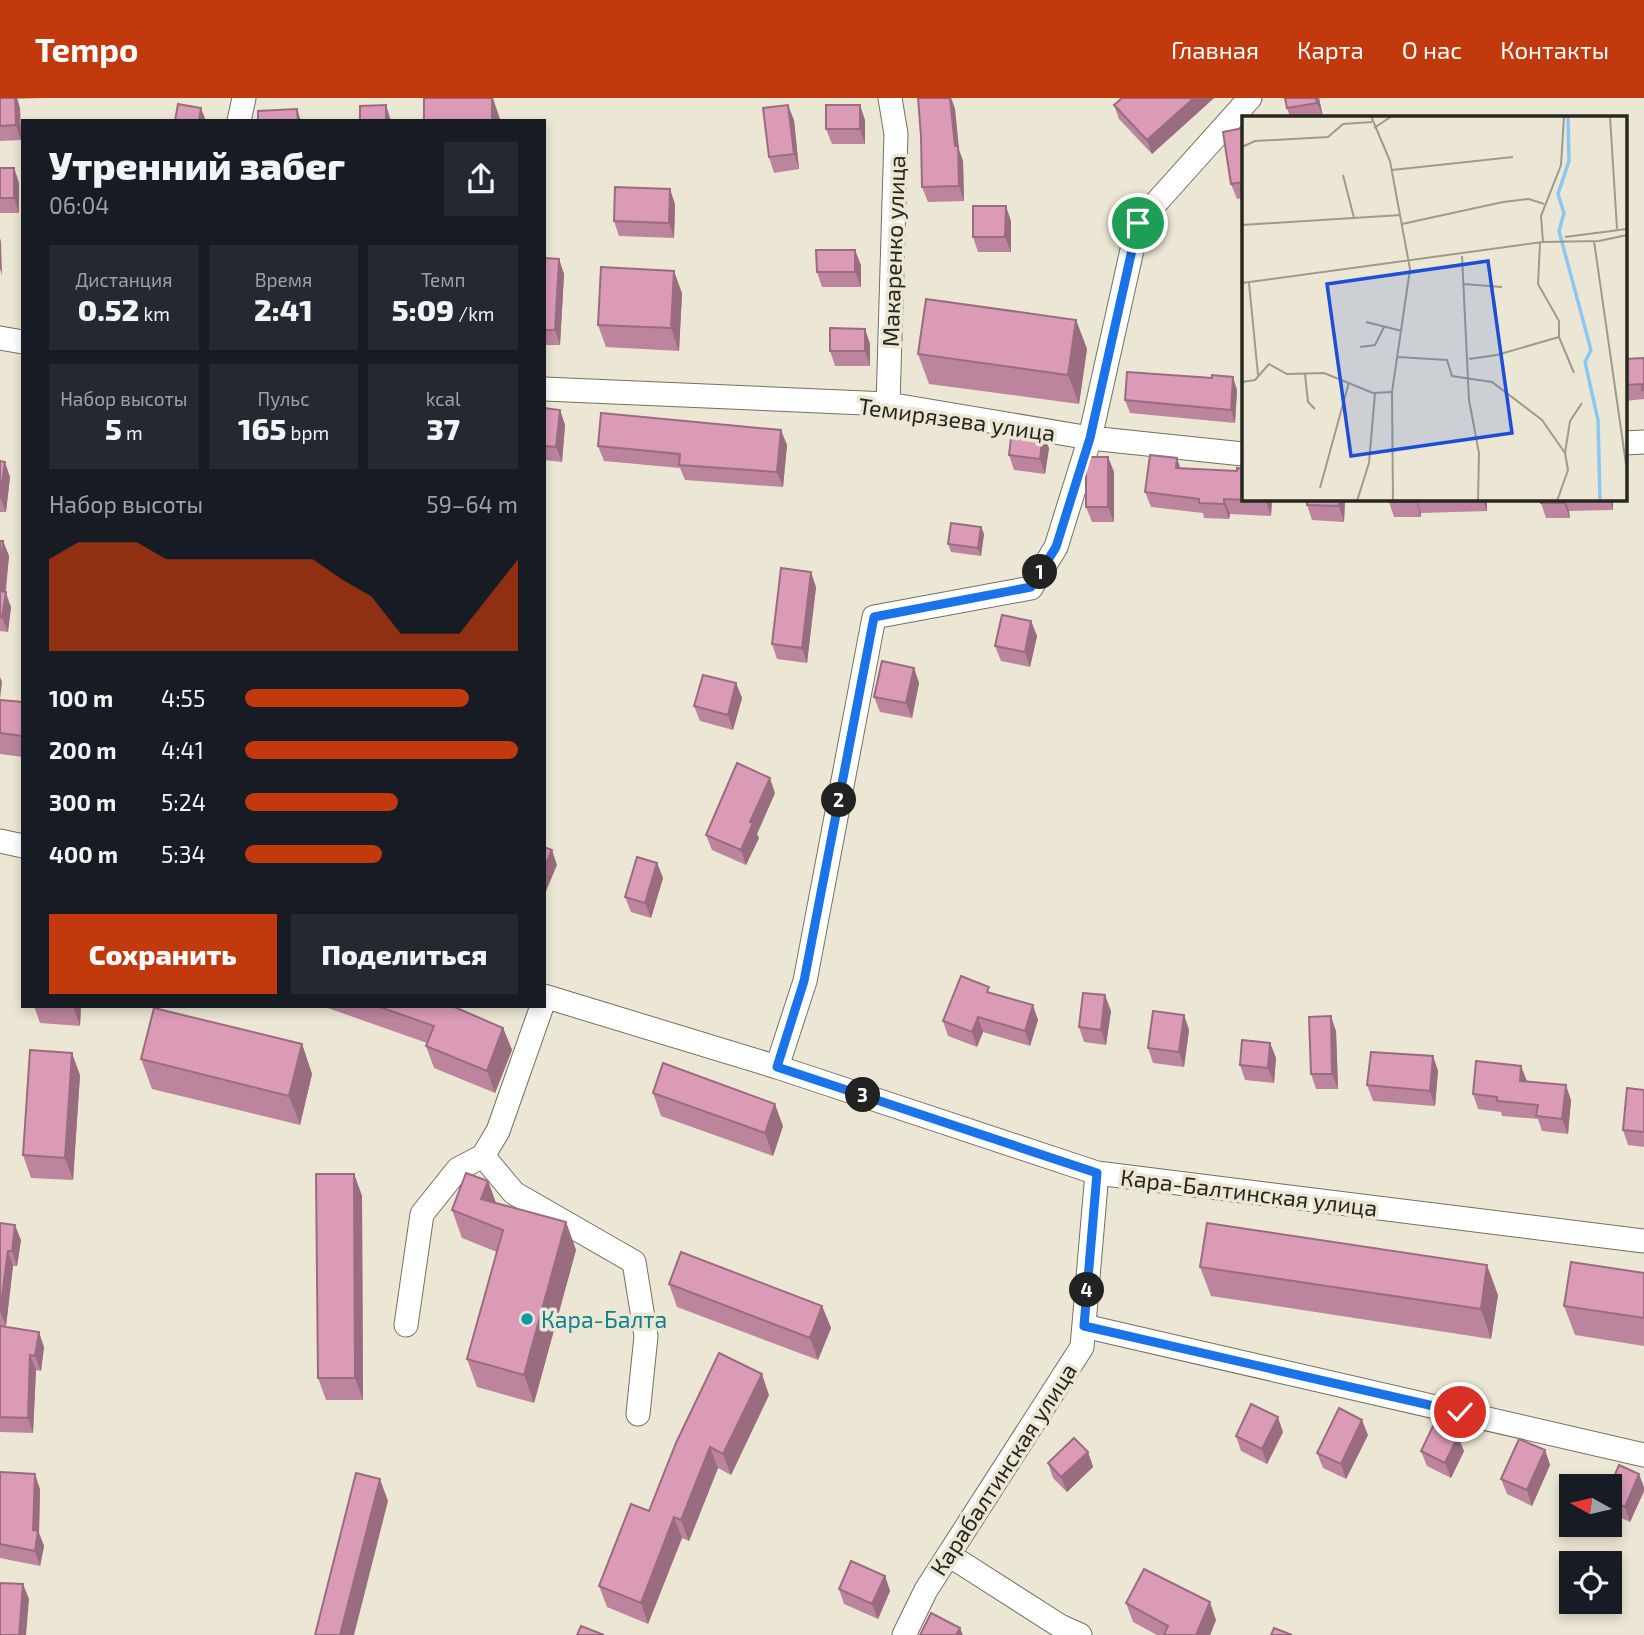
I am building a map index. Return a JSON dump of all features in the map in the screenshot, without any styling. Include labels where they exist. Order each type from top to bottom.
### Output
[{"type":"street","points":[[239,119],[244,98]]},
{"type":"street","name":"Макаренко улица","points":[[888,404],[896,134],[890,98]]},
{"type":"street","points":[[777,1067],[804,981],[874,617],[1031,587],[1056,547],[1090,438],[1138,223],[1250,98]]},
{"type":"street","points":[[0,338],[21,342]]},
{"type":"street","name":"Темирязева улица","points":[[546,390],[888,404],[1090,438],[1242,454]]},
{"type":"street","points":[[1626,443],[1644,442]]},
{"type":"street","points":[[0,841],[21,846]]},
{"type":"street","name":"Кара-Балтинская улица","points":[[546,1001],[777,1067],[1097,1173],[1644,1241]]},
{"type":"street","points":[[406,1325],[422,1214],[458,1169],[483,1156],[498,1131],[541,1008]]},
{"type":"street","points":[[483,1156],[514,1193],[634,1262],[646,1336],[638,1414]]},
{"type":"street","name":"Карабалтинская улица","points":[[904,1635],[926,1590],[1082,1348],[1097,1173]]},
{"type":"street","points":[[1084,1326],[1644,1455]]},
{"type":"street","points":[[949,1555],[1060,1626],[1080,1635]]},
{"type":"building","points":[[0,98],[15,98],[16,125],[0,126]]},
{"type":"building","points":[[424,98],[492,98],[492,119],[424,119]]},
{"type":"building","points":[[918,98],[950,98],[955,146],[958,146],[959,186],[922,187]]},
{"type":"building","points":[[1122,98],[1194,98],[1147,140],[1114,105]]},
{"type":"building","points":[[1285,98],[1316,98],[1317,103],[1287,108]]},
{"type":"building","points":[[178,104],[201,108],[199,119],[175,119]]},
{"type":"building","points":[[386,105],[386,119],[360,119],[360,106]]},
{"type":"building","points":[[788,105],[794,154],[769,157],[763,108]]},
{"type":"building","points":[[826,105],[860,105],[860,129],[826,129]]},
{"type":"building","points":[[297,109],[298,119],[258,119],[258,111]]},
{"type":"building","points":[[1242,128],[1242,182],[1231,184],[1223,132]]},
{"type":"building","points":[[0,168],[14,168],[14,198],[0,198]]},
{"type":"building","points":[[615,187],[670,189],[669,223],[614,221]]},
{"type":"building","points":[[973,206],[1006,206],[1005,237],[973,237]]},
{"type":"building","points":[[816,250],[855,250],[855,272],[817,272]]},
{"type":"building","points":[[546,258],[559,259],[555,330],[546,330]]},
{"type":"building","points":[[601,267],[674,271],[671,328],[598,325]]},
{"type":"building","points":[[926,299],[1076,320],[1068,375],[918,354]]},
{"type":"building","points":[[830,328],[865,329],[865,351],[830,351]]},
{"type":"building","points":[[1644,358],[1644,390],[1642,384],[1626,385],[1626,359]]},
{"type":"building","points":[[1127,372],[1233,377],[1231,410],[1125,400]]},
{"type":"building","points":[[546,408],[560,410],[556,447],[546,446]]},
{"type":"building","points":[[601,413],[781,430],[777,472],[679,465],[680,454],[598,446]]},
{"type":"building","points":[[1012,429],[1043,433],[1040,459],[1009,455]]},
{"type":"building","points":[[1150,455],[1177,458],[1176,468],[1237,471],[1237,468],[1242,469],[1242,500],[1224,499],[1224,504],[1199,503],[1199,499],[1145,492]]},
{"type":"building","points":[[1089,457],[1108,457],[1108,507],[1086,507],[1086,464]]},
{"type":"building","points":[[0,461],[5,462],[0,497]]},
{"type":"building","points":[[1307,500],[1339,500],[1339,506],[1307,505]]},
{"type":"building","points":[[1388,500],[1416,500],[1416,502]]},
{"type":"building","points":[[1541,500],[1564,500],[1564,503],[1541,503]]},
{"type":"building","points":[[951,523],[981,527],[978,548],[948,544]]},
{"type":"building","points":[[0,541],[3,541],[0,577]]},
{"type":"building","points":[[781,568],[811,572],[802,648],[772,644]]},
{"type":"building","points":[[0,591],[6,592],[2,617],[0,617]]},
{"type":"building","points":[[1002,615],[1031,621],[1025,652],[995,646]]},
{"type":"building","points":[[882,661],[914,668],[906,703],[874,697]]},
{"type":"building","points":[[703,675],[736,683],[728,715],[694,706]]},
{"type":"building","points":[[0,700],[21,702],[21,736],[0,733]]},
{"type":"building","points":[[737,763],[770,778],[750,822],[753,823],[741,850],[706,835]]},
{"type":"building","points":[[546,848],[552,850],[546,864]]},
{"type":"building","points":[[637,857],[657,863],[645,903],[625,897]]},
{"type":"building","points":[[961,976],[989,987],[987,992],[1033,1005],[1025,1031],[978,1017],[972,1032],[943,1021]]},
{"type":"building","points":[[1083,993],[1105,995],[1101,1030],[1079,1027]]},
{"type":"building","points":[[154,1008],[302,1044],[289,1096],[141,1059]]},
{"type":"building","points":[[383,1008],[457,1008],[503,1028],[487,1071],[426,1046],[434,1026]]},
{"type":"building","points":[[1153,1011],[1184,1015],[1179,1052],[1148,1048]]},
{"type":"building","points":[[1331,1016],[1332,1074],[1311,1074],[1309,1017]]},
{"type":"building","points":[[1242,1040],[1270,1043],[1268,1068],[1240,1065]]},
{"type":"building","points":[[30,1050],[72,1053],[65,1158],[23,1155]]},
{"type":"building","points":[[1371,1052],[1433,1056],[1430,1091],[1367,1085]]},
{"type":"building","points":[[1476,1061],[1521,1066],[1520,1081],[1566,1085],[1562,1119],[1536,1116],[1538,1105],[1497,1101],[1497,1097],[1473,1094]]},
{"type":"building","points":[[663,1063],[775,1104],[765,1133],[653,1093]]},
{"type":"building","points":[[1627,1088],[1644,1090],[1644,1132],[1623,1130]]},
{"type":"building","points":[[466,1173],[488,1181],[481,1199],[566,1222],[524,1375],[467,1359],[503,1230],[452,1210]]},
{"type":"building","points":[[316,1174],[354,1174],[355,1378],[318,1378]]},
{"type":"building","points":[[0,1223],[15,1225],[12,1251],[8,1251],[0,1311]]},
{"type":"building","points":[[1207,1223],[1487,1265],[1481,1309],[1200,1267]]},
{"type":"building","points":[[681,1252],[822,1306],[810,1338],[669,1284]]},
{"type":"building","points":[[1571,1262],[1644,1273],[1644,1318],[1564,1306]]},
{"type":"building","points":[[0,1326],[39,1332],[35,1356],[30,1355],[28,1418],[0,1417]]},
{"type":"building","points":[[719,1353],[762,1374],[723,1454],[710,1447],[681,1520],[674,1517],[641,1603],[599,1586],[631,1504],[649,1511],[676,1443]]},
{"type":"building","points":[[1251,1404],[1278,1417],[1262,1449],[1236,1436]]},
{"type":"building","points":[[1339,1408],[1362,1420],[1341,1464],[1317,1453]]},
{"type":"building","points":[[1434,1424],[1458,1436],[1445,1463],[1421,1451]]},
{"type":"building","points":[[1074,1438],[1088,1452],[1061,1477],[1048,1463]]},
{"type":"building","points":[[1519,1439],[1545,1450],[1527,1490],[1501,1479]]},
{"type":"building","points":[[1619,1465],[1639,1474],[1625,1507],[1622,1506],[1622,1474],[1615,1474]]},
{"type":"building","points":[[0,1472],[35,1474],[33,1530],[38,1531],[35,1551],[0,1544]]},
{"type":"building","points":[[356,1473],[380,1479],[340,1635],[315,1635]]},
{"type":"building","points":[[851,1561],[885,1576],[872,1604],[839,1589]]},
{"type":"building","points":[[1144,1569],[1210,1602],[1196,1635],[1164,1635],[1168,1626],[1126,1603]]},
{"type":"building","points":[[0,1583],[23,1584],[19,1635],[0,1635]]},
{"type":"building","points":[[931,1613],[960,1628],[956,1635],[920,1635]]},
{"type":"building","points":[[581,1626],[604,1635],[577,1635]]},
{"type":"building","points":[[1274,1628],[1292,1635],[1271,1635]]},
{"type":"place","name":"Кара-Балта","points":[[527,1319]]},
{"type":"route","points":[[1138,223],[1090,438],[1056,547],[1031,587],[874,617],[804,981],[777,1067],[1097,1173],[1084,1326],[1460,1412]]}]
